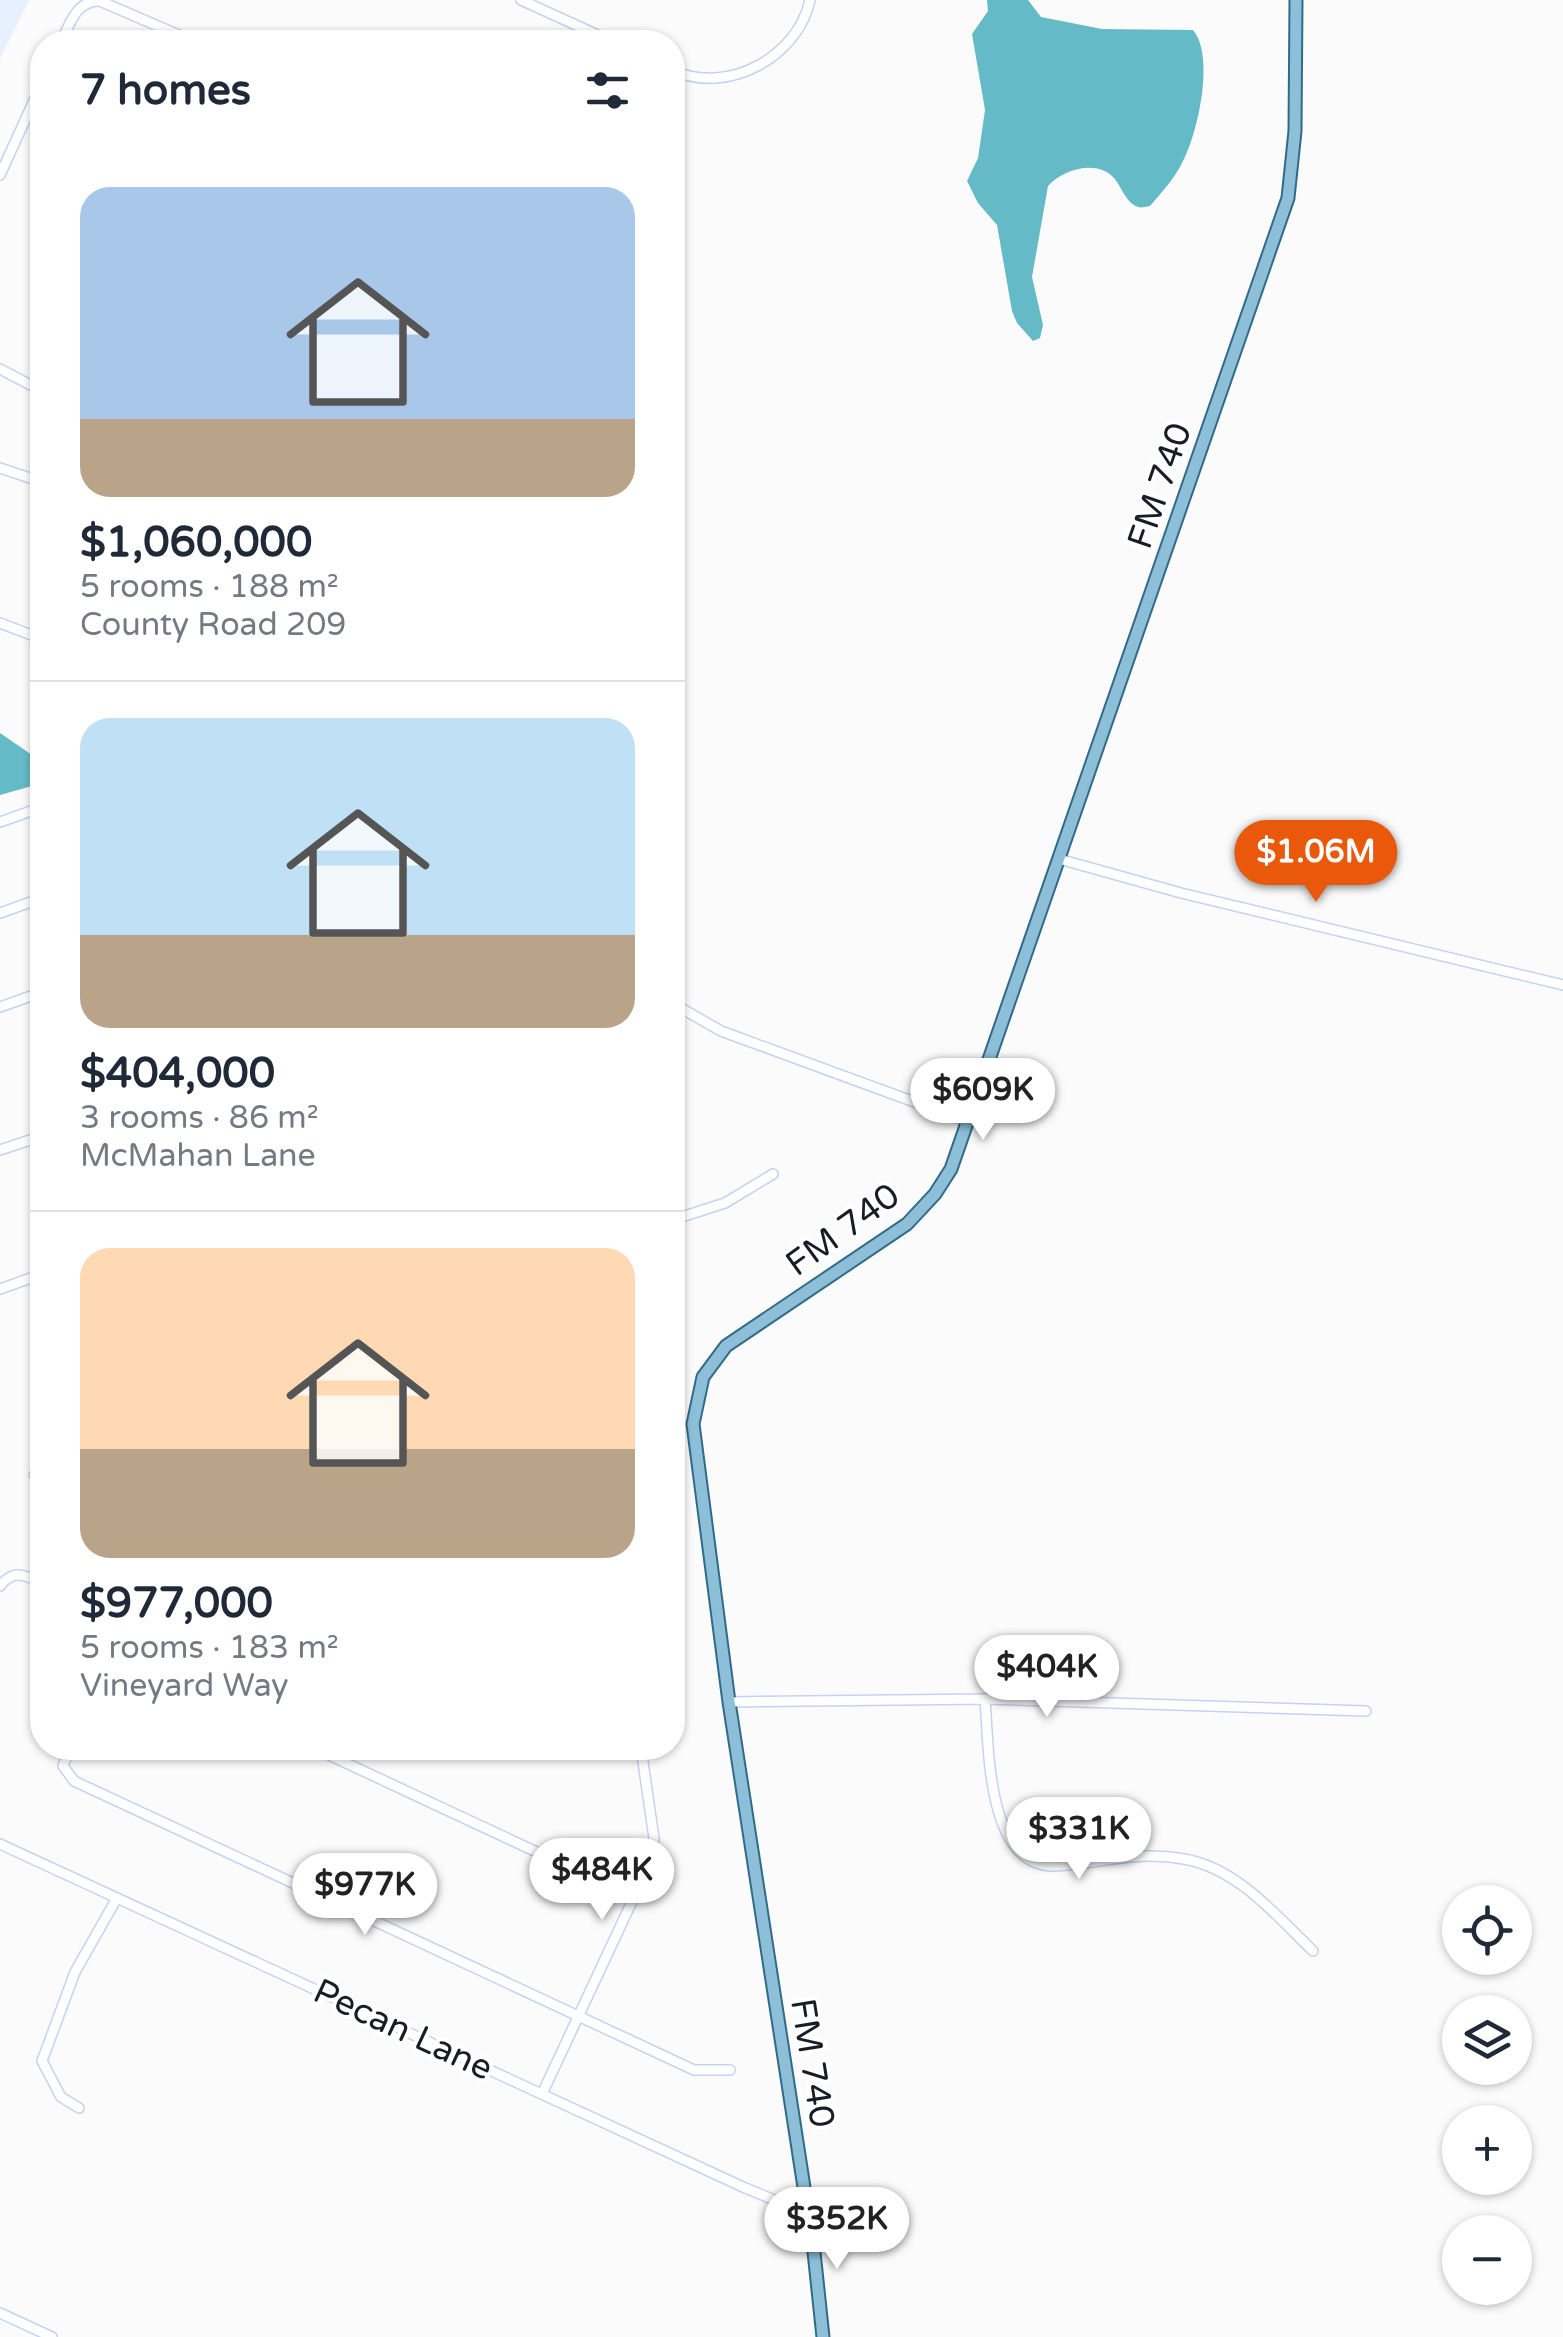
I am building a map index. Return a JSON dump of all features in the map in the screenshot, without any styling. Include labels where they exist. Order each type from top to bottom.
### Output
[{"type":"main road","name":"FM 740","points":[[823,2337],[808,2214],[729,1702],[693,1424],[703,1377],[718,1354],[743,1332],[907,1224],[935,1194],[950,1169],[1288,198],[1295,131],[1296,0]]},
{"type":"street","points":[[67,30],[78,9],[91,0],[167,30]]},
{"type":"street","points":[[521,0],[586,30]]},
{"type":"street","points":[[685,76],[708,78],[743,72],[770,60],[807,16],[810,0]]},
{"type":"street","points":[[0,174],[30,109]]},
{"type":"street","points":[[0,369],[30,384]]},
{"type":"street","points":[[0,468],[30,478]]},
{"type":"street","points":[[0,624],[30,635]]},
{"type":"street","points":[[0,822],[30,811]]},
{"type":"street","points":[[1059,860],[1563,985]]},
{"type":"street","points":[[0,913],[30,902]]},
{"type":"street","points":[[0,1007],[30,996]]},
{"type":"street","points":[[685,1010],[722,1031],[969,1122]]},
{"type":"street","points":[[0,1150],[30,1140]]},
{"type":"street","points":[[685,1216],[725,1203],[773,1174]]},
{"type":"street","points":[[0,1288],[30,1278]]},
{"type":"street","points":[[0,1586],[10,1576],[30,1578]]},
{"type":"street","points":[[729,1702],[985,1699],[1366,1711]]},
{"type":"street","points":[[985,1699],[991,1768],[1002,1827],[1012,1846],[1029,1860],[1051,1866],[1130,1855],[1186,1859],[1230,1877],[1262,1901],[1314,1951]]},
{"type":"street","points":[[66,1760],[64,1766],[74,1782],[694,2070],[730,2070]]},
{"type":"street","points":[[340,1760],[636,1898]]},
{"type":"street","points":[[542,2094],[650,1863],[654,1838],[643,1760]]},
{"type":"street","name":"Pecan Lane","points":[[0,1844],[808,2214]]},
{"type":"street","points":[[78,2108],[61,2097],[42,2062],[75,1972],[118,1898]]},
{"type":"street","points":[[0,2313],[52,2337]]},
{"type":"shaded area","points":[[0,0],[29,0],[0,58]]},
{"type":"water","points":[[987,0],[1028,0],[1041,17],[1102,29],[1193,30],[1203,57],[1199,114],[1189,148],[1176,173],[1150,206],[1131,203],[1114,178],[1099,169],[1071,171],[1048,186],[1032,277],[1043,325],[1040,338],[1033,341],[1012,311],[997,225],[978,203],[967,181],[978,158],[985,110],[972,34],[988,11]]},
{"type":"water","points":[[0,733],[30,754],[30,787],[0,795]]}]
